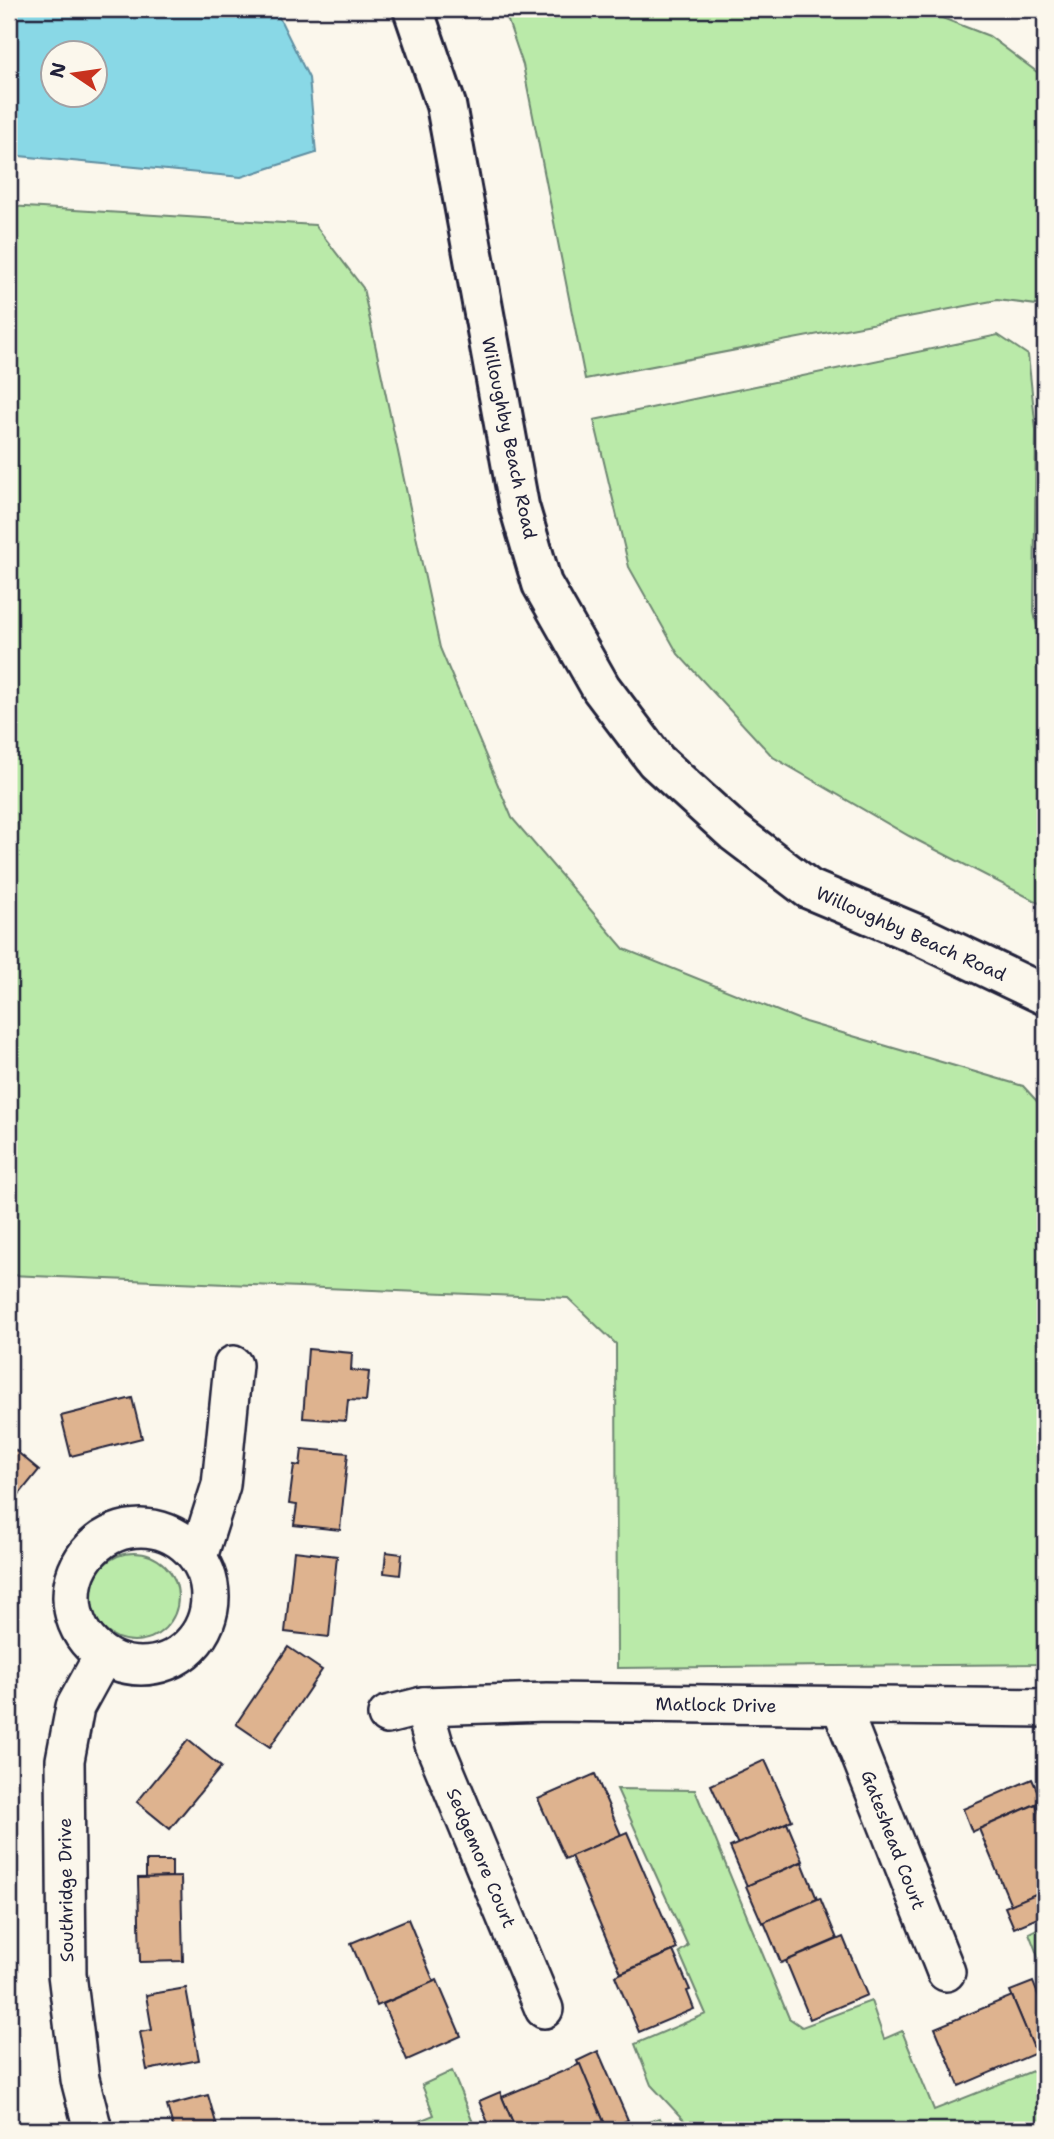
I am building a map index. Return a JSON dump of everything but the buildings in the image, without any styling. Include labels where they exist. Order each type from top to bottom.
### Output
[{"type":"street","name":"Willoughby Beach Road","points":[[413,9],[446,105],[519,506],[542,584],[601,688],[656,761],[734,832],[809,889],[921,936],[1045,995]]},
{"type":"street","points":[[198,1557],[221,1485],[233,1365]]},
{"type":"street","points":[[125,1528],[153,1528],[179,1538],[198,1557],[209,1581],[210,1609],[200,1634],[181,1654],[156,1665],[129,1666],[103,1656],[83,1637],[72,1612],[72,1584],[82,1559],[101,1539],[125,1528]]},
{"type":"street","name":"Southridge Drive","points":[[93,2130],[80,2080],[67,1973],[65,1760],[75,1707],[103,1656]]},
{"type":"street","name":"Matlock Drive","points":[[387,1715],[423,1706],[547,1702],[1045,1709]]},
{"type":"street","name":"Sedgemore Court","points":[[423,1706],[433,1744],[544,2009]]},
{"type":"street","name":"Gateshead Court","points":[[841,1707],[946,1972]]},
{"type":"green space","points":[[504,9],[919,9],[989,36],[1045,78],[1045,306],[997,300],[585,379],[523,65]]},
{"type":"green space","points":[[9,206],[315,225],[363,288],[440,648],[512,818],[624,949],[805,1022],[1023,1086],[1045,1110],[1045,1664],[617,1668],[616,1344],[568,1298],[9,1275]]},
{"type":"green space","points":[[998,335],[1028,355],[1036,430],[1034,612],[1045,666],[1045,906],[909,836],[773,757],[678,654],[629,567],[594,420]]},
{"type":"green space","points":[[134,1553],[151,1556],[165,1566],[175,1580],[178,1597],[175,1614],[165,1628],[151,1638],[134,1641],[117,1638],[103,1628],[93,1614],[90,1597],[93,1580],[103,1566],[117,1556]]},
{"type":"green space","points":[[617,1789],[695,1790],[789,2018],[802,2027],[871,2001],[884,2039],[902,2031],[934,2110],[1045,2066],[1045,2130],[1030,2130],[1026,2122],[1007,2130],[693,2130],[651,2085],[635,2044],[706,2014],[679,1952],[688,1946]]},
{"type":"green space","points":[[1045,1925],[1045,1975],[1029,1933]]},
{"type":"green space","points":[[452,2071],[476,2130],[405,2130],[404,2127],[434,2115],[422,2085]]},
{"type":"green space","points":[[659,2118],[672,2130],[629,2130]]},
{"type":"water","points":[[9,9],[275,9],[309,78],[316,153],[241,177],[9,155]]}]
